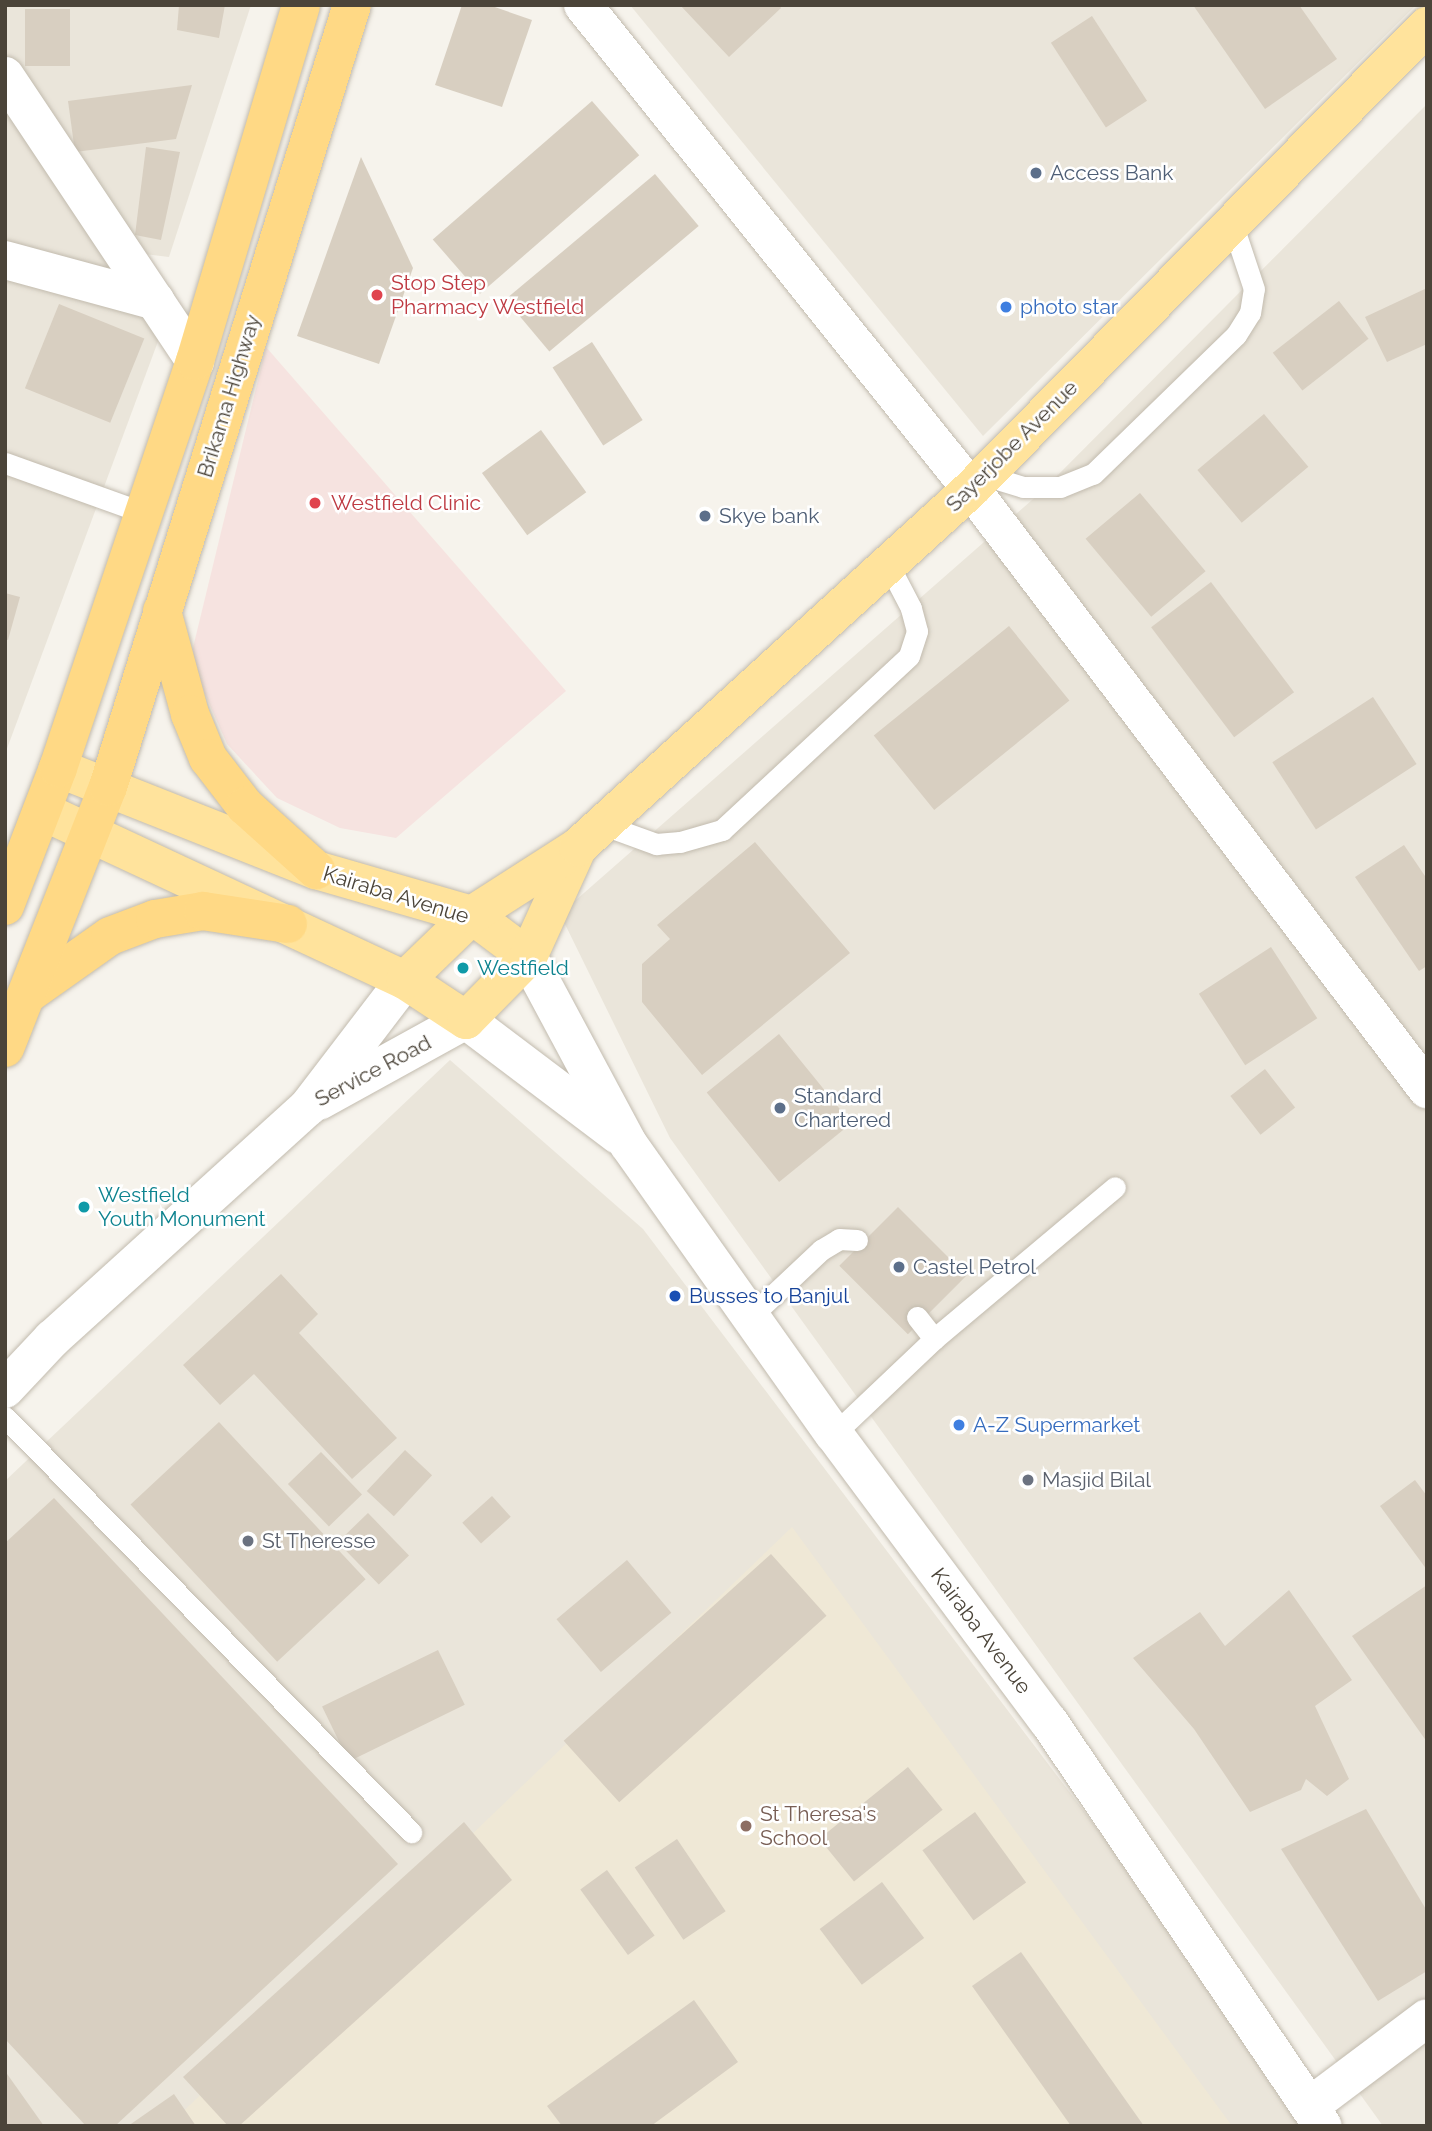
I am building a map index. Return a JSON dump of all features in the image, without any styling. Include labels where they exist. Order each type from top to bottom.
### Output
[{"type":"highway","name":"Brikama Highway","points":[[5,906],[58,768],[195,361],[301,5]]},
{"type":"highway","name":"Brikama Highway","points":[[5,1048],[108,787],[352,5]]},
{"type":"highway","points":[[162,611],[190,714],[208,758],[245,806],[316,870]]},
{"type":"highway","points":[[28,994],[110,936],[155,919],[202,911],[288,924]]},
{"type":"main road","name":"Sayerjobe Avenue","points":[[405,980],[472,915],[589,835],[977,482],[1233,226],[1427,26]]},
{"type":"main road","name":"Kairaba Avenue","points":[[58,768],[316,870],[472,915],[528,957]]},
{"type":"main road","name":"Kairaba Avenue","points":[[42,811],[405,980],[466,1020]]},
{"type":"main road","name":"Sayerjobe Avenue","points":[[466,1020],[528,957],[589,835]]},
{"type":"street","points":[[583,5],[977,482],[1427,1089]]},
{"type":"street","points":[[5,76],[195,361]]},
{"type":"street","points":[[5,260],[156,301]]},
{"type":"street","name":"Kairaba Avenue","points":[[528,957],[629,1144],[834,1434],[1049,1722],[1316,2116]]},
{"type":"street","name":"Service Road","points":[[308,1107],[405,980]]},
{"type":"street","name":"Kairaba Avenue","points":[[466,1020],[629,1144]]},
{"type":"street","name":"Service Road","points":[[308,1107],[466,1020]]},
{"type":"street","points":[[5,1389],[52,1339],[308,1107]]},
{"type":"street","points":[[1316,2116],[1427,2018]]},
{"type":"lane","points":[[977,482],[1023,487],[1060,487],[1093,474],[1236,335],[1250,313],[1254,289],[1233,226]]},
{"type":"lane","points":[[5,463],[145,513]]},
{"type":"lane","points":[[589,835],[656,844],[680,842],[722,830],[909,656],[917,631],[911,608],[888,564]]},
{"type":"lane","points":[[834,1434],[934,1339],[1115,1187]]},
{"type":"lane","points":[[752,1315],[821,1250],[839,1239],[857,1240]]},
{"type":"lane","points":[[917,1317],[934,1339]]},
{"type":"lane","points":[[5,1417],[411,1832]]},
{"type":"shaded area","points":[[5,5],[251,5],[169,257],[128,252],[5,65]]},
{"type":"shaded area","points":[[630,5],[1416,5],[983,436]]},
{"type":"shaded area","points":[[1427,104],[1427,2126],[1383,2126],[670,1138],[560,914],[1040,493]]},
{"type":"shaded area","points":[[5,105],[160,336],[5,754]]},
{"type":"shaded area","name":"Westfield Clinic","points":[[266,347],[566,691],[396,838],[340,828],[277,798],[227,744],[190,660]]},
{"type":"shaded area","points":[[450,1060],[643,1229],[1130,1872],[1299,2126],[5,2126],[5,1481]]},
{"type":"shaded area","name":"St Theresa's School","points":[[792,1527],[1232,2126],[168,2126]]},
{"type":"building","points":[[179,5],[225,5],[219,38],[177,30]]},
{"type":"building","points":[[462,5],[489,5],[532,20],[502,107],[435,85]]},
{"type":"building","points":[[680,5],[779,5],[781,8],[729,57]]},
{"type":"building","points":[[1193,5],[1299,5],[1337,59],[1265,109]]},
{"type":"building","points":[[25,9],[70,9],[70,66],[25,66]]},
{"type":"building","points":[[1092,16],[1147,101],[1106,127],[1051,43]]},
{"type":"building","points":[[192,85],[176,139],[75,152],[68,101]]},
{"type":"building","points":[[592,101],[639,155],[480,294],[433,239]]},
{"type":"building","points":[[146,147],[180,152],[161,240],[135,235]]},
{"type":"building","points":[[361,157],[413,268],[379,364],[297,336]]},
{"type":"building","points":[[655,174],[699,226],[549,351],[506,299]]},
{"type":"building","points":[[1427,288],[1427,344],[1387,362],[1365,317]]},
{"type":"building","points":[[1339,301],[1369,339],[1302,391],[1273,353]]},
{"type":"building","points":[[59,304],[144,338],[110,423],[25,388]]},
{"type":"building","points":[[592,342],[643,420],[603,446],[553,368]]},
{"type":"building","points":[[1264,414],[1308,467],[1242,523],[1197,470]]},
{"type":"building","points":[[541,430],[586,492],[527,535],[482,473]]},
{"type":"building","points":[[1140,493],[1206,571],[1151,617],[1086,539]]},
{"type":"building","points":[[1211,582],[1294,692],[1234,737],[1151,627]]},
{"type":"building","points":[[5,593],[20,597],[8,640],[5,639]]},
{"type":"building","points":[[1009,626],[1069,701],[934,810],[874,736]]},
{"type":"building","points":[[1373,697],[1417,764],[1316,829],[1272,762]]},
{"type":"building","points":[[755,842],[850,953],[702,1075],[642,1002],[642,964],[670,939],[657,925]]},
{"type":"building","points":[[1404,845],[1427,879],[1427,966],[1419,971],[1355,877]]},
{"type":"building","points":[[1271,947],[1317,1018],[1245,1065],[1199,994]]},
{"type":"building","name":"Standard Chartered","points":[[779,1034],[851,1123],[779,1182],[707,1093]]},
{"type":"building","points":[[1265,1069],[1295,1108],[1260,1135],[1230,1096]]},
{"type":"building","name":"Castel Petrol","points":[[898,1207],[967,1276],[908,1334],[839,1266]]},
{"type":"building","points":[[281,1274],[318,1314],[299,1333],[397,1438],[352,1479],[254,1374],[220,1405],[183,1365]]},
{"type":"building","name":"St Theresse","points":[[219,1422],[366,1579],[277,1662],[131,1505]]},
{"type":"building","points":[[405,1450],[432,1475],[394,1516],[367,1491]]},
{"type":"building","points":[[321,1452],[362,1494],[329,1526],[288,1484]]},
{"type":"building","points":[[1415,1480],[1427,1496],[1427,1570],[1380,1506]]},
{"type":"building","points":[[492,1496],[511,1517],[481,1544],[462,1523]]},
{"type":"building","points":[[54,1498],[398,1864],[115,2126],[86,2126],[5,2039],[5,1543]]},
{"type":"building","points":[[368,1513],[409,1555],[379,1585],[338,1542]]},
{"type":"building","points":[[771,1554],[827,1616],[619,1802],[564,1741]]},
{"type":"building","points":[[627,1560],[671,1613],[601,1672],[557,1619]]},
{"type":"building","points":[[1427,1585],[1427,1742],[1352,1636]]},
{"type":"building","points":[[1289,1590],[1352,1680],[1315,1706],[1349,1779],[1327,1796],[1306,1779],[1301,1790],[1250,1812],[1194,1729],[1133,1658],[1200,1612],[1225,1646]]},
{"type":"building","points":[[438,1650],[465,1705],[349,1761],[322,1707]]},
{"type":"building","points":[[908,1767],[943,1810],[854,1881],[819,1839]]},
{"type":"building","points":[[1366,1809],[1427,1911],[1427,1971],[1378,2001],[1281,1849]]},
{"type":"building","points":[[975,1812],[1026,1882],[974,1921],[922,1850]]},
{"type":"building","points":[[464,1822],[512,1880],[239,2126],[228,2126],[183,2077]]},
{"type":"building","points":[[677,1839],[726,1911],[683,1940],[635,1868]]},
{"type":"building","points":[[607,1870],[655,1936],[628,1955],[580,1889]]},
{"type":"building","points":[[882,1882],[924,1938],[862,1985],[820,1929]]},
{"type":"building","points":[[1021,1952],[1144,2126],[1071,2126],[972,1986]]},
{"type":"building","points":[[694,2000],[738,2062],[651,2126],[562,2126],[547,2106]]},
{"type":"building","points":[[5,2071],[44,2126],[5,2126]]},
{"type":"building","points":[[174,2094],[196,2126],[128,2126]]},
{"type":"place","name":"Access Bank","points":[[1036,173]]},
{"type":"place","name":"Stop Step Pharmacy Westfield","points":[[377,295]]},
{"type":"place","name":"photo star","points":[[1006,307]]},
{"type":"place","name":"Westfield Clinic","points":[[315,503]]},
{"type":"place","name":"Skye bank","points":[[705,516]]},
{"type":"place","name":"Westfield","points":[[463,968]]},
{"type":"place","name":"Standard Chartered","points":[[780,1108]]},
{"type":"place","name":"Westfield Youth Monument","points":[[84,1207]]},
{"type":"place","name":"Castel Petrol","points":[[899,1267]]},
{"type":"place","name":"Busses to Banjul","points":[[675,1296]]},
{"type":"place","name":"A-Z Supermarket","points":[[959,1425]]},
{"type":"place","name":"Masjid Bilal","points":[[1028,1480]]},
{"type":"place","name":"St Theresse","points":[[248,1541]]},
{"type":"place","name":"St Theresa's School","points":[[746,1826]]}]
